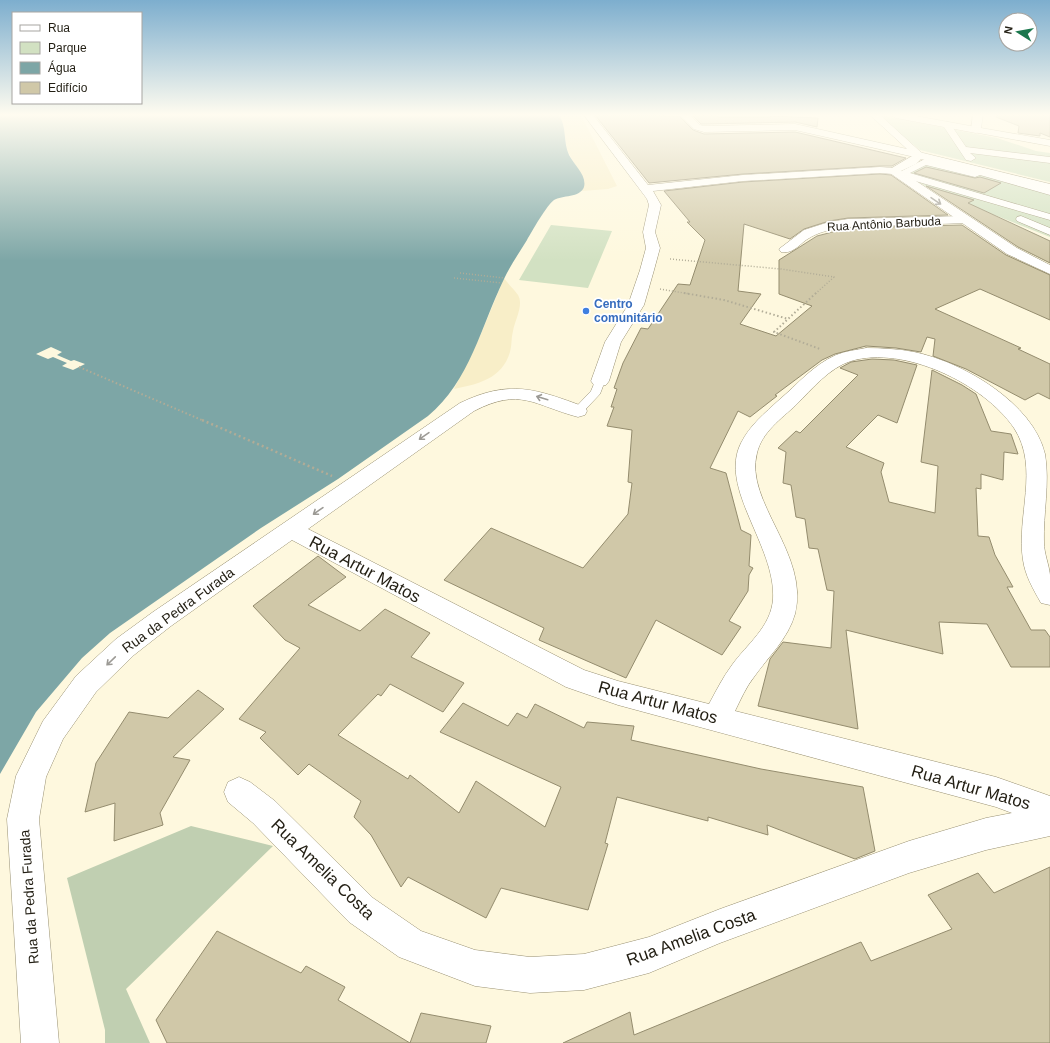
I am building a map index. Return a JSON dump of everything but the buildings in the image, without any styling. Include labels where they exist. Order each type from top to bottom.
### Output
[{"type":"street","points":[[600,381],[614,342],[636,305],[652,248],[650,226],[655,205],[653,199],[625,164]]},
{"type":"street","points":[[644,189],[750,178],[880,170],[893,171],[908,164]]},
{"type":"street","points":[[922,164],[901,174],[961,193],[1050,217]]},
{"type":"street","points":[[932,164],[975,174],[978,172],[1050,192]]},
{"type":"street","points":[[955,164],[1050,187]]},
{"type":"street","points":[[893,171],[1012,251],[1050,270]]},
{"type":"street","points":[[961,193],[1050,232]]},
{"type":"street","name":"Rua Antônio Barbuda","points":[[786,248],[805,234],[815,229],[848,223],[964,220]]},
{"type":"street","points":[[716,718],[741,674],[768,642],[782,615],[785,589],[780,562],[747,483],[745,462],[750,441],[763,424],[819,373],[833,363],[845,358],[858,354],[876,353],[922,359],[946,368],[974,383],[998,400],[1018,421],[1031,442],[1036,466],[1033,531],[1034,559],[1043,585],[1050,596]]},
{"type":"street","name":"Rua da Pedra Furada","points":[[40,1043],[23,819],[31,776],[53,730],[86,684],[124,648],[162,619],[480,399],[496,394],[512,393],[529,395],[578,411]]},
{"type":"street","name":"Rua Artur Matos","points":[[291,530],[576,679],[618,693],[996,792],[1050,811]]},
{"type":"street","name":"Rua Amelia Costa","points":[[239,792],[264,812],[361,910],[411,945],[475,968],[530,975],[584,972],[649,955],[720,926],[909,857],[986,834],[1050,820]]},
{"type":"lane","points":[[578,411],[596,392],[600,381]]},
{"type":"path","points":[[650,258],[781,269],[834,277],[774,332],[845,358]]},
{"type":"path","points":[[460,273],[504,278]]},
{"type":"path","points":[[454,278],[502,283]]},
{"type":"path","points":[[642,286],[724,300],[788,319]]},
{"type":"path","points":[[79,367],[136,390],[354,486]]},
{"type":"green space","points":[[917,164],[945,164],[1050,190],[1050,237],[987,212],[972,215],[902,172]]},
{"type":"green space","points":[[976,164],[1050,164],[1050,182]]},
{"type":"green space","points":[[551,225],[612,231],[588,288],[519,280]]},
{"type":"green space","points":[[191,826],[273,846],[126,989],[150,1043],[105,1043],[105,1030],[67,878]]},
{"type":"sand","points":[[574,164],[606,164],[617,186],[608,189],[582,191],[584,181]]},
{"type":"sand","points":[[504,278],[520,299],[512,334],[510,352],[506,361],[495,374],[488,379],[472,385],[454,389],[481,334]]},
{"type":"water","points":[[0,164],[575,164],[584,178],[584,187],[582,191],[575,195],[557,198],[551,203],[540,218],[506,274],[464,370],[442,402],[428,416],[338,479],[261,528],[110,633],[82,658],[36,712],[0,774]]},
{"type":"pier","points":[[51,347],[62,352],[57,355],[71,361],[74,360],[85,364],[73,370],[62,366],[67,363],[53,357],[48,359],[36,354]]},
{"type":"place","name":"Centro comunitário","points":[[586,311]]}]
